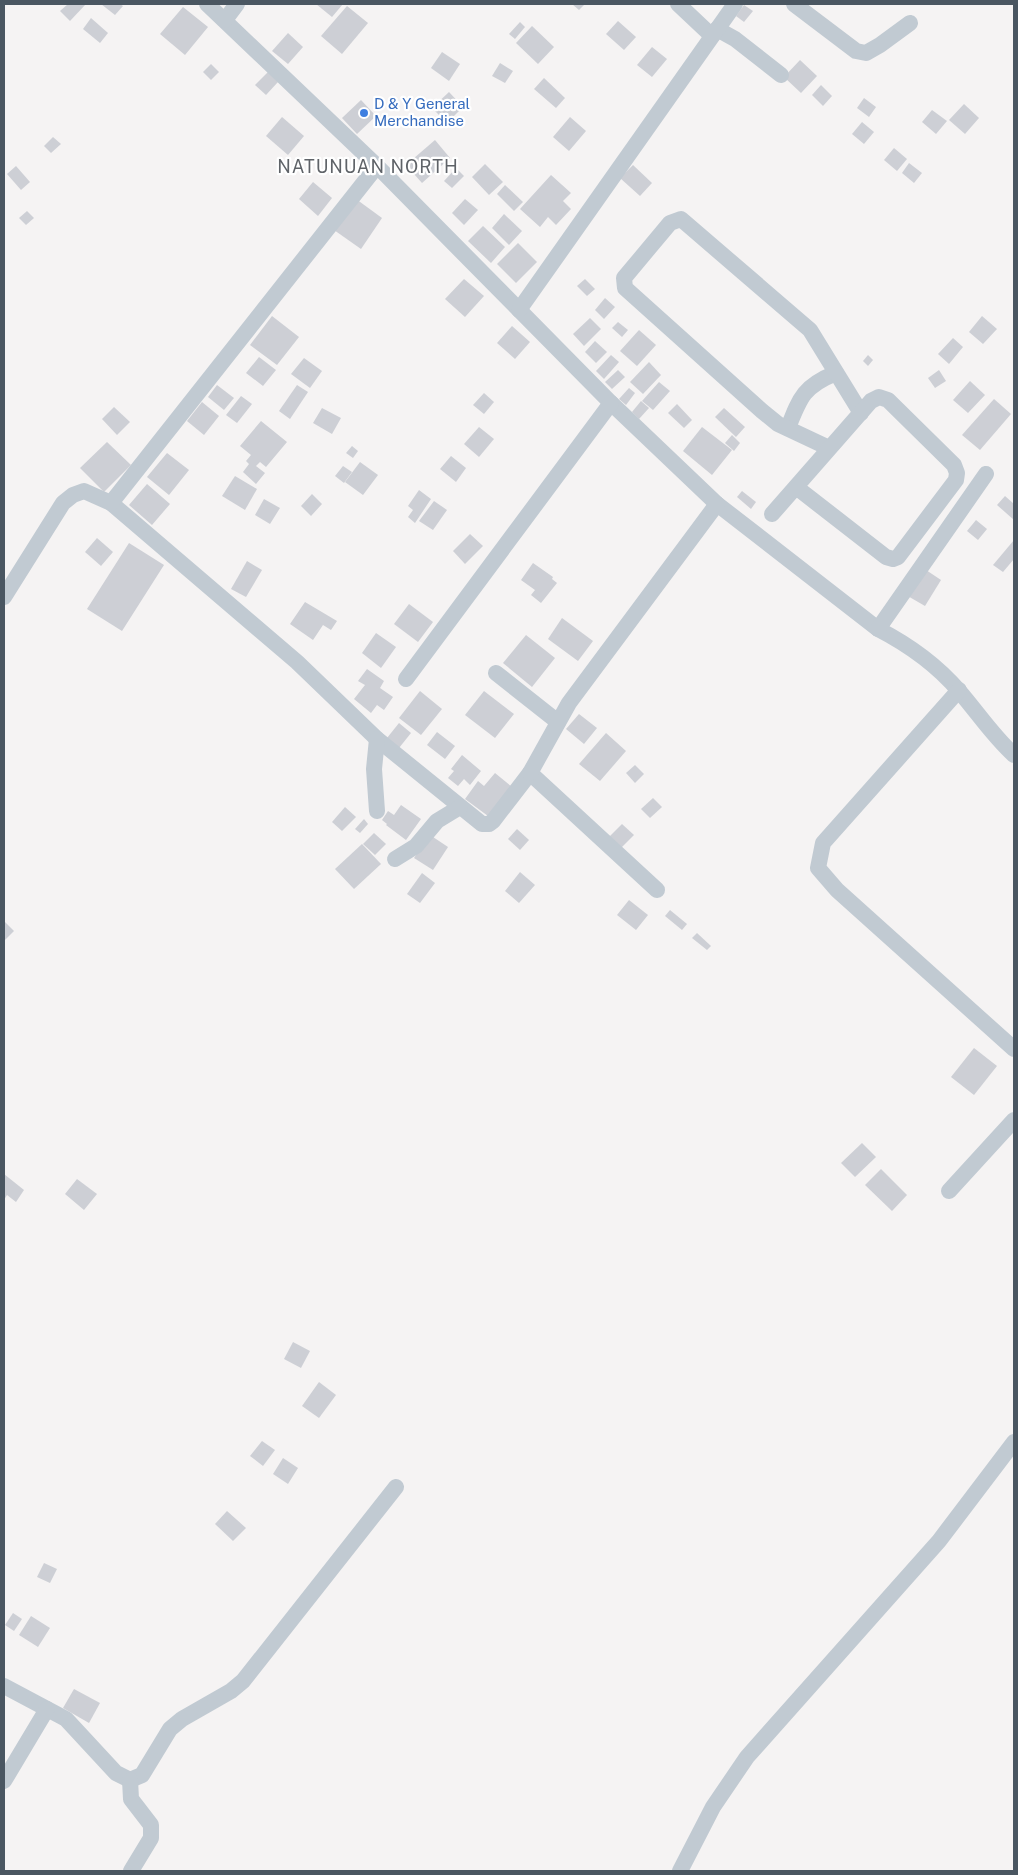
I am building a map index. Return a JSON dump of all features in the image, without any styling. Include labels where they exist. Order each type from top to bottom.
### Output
[{"type":"street","points":[[207,4],[377,166],[611,403],[717,504],[763,524],[878,628],[907,644],[927,660],[958,690],[998,740],[1014,755]]},
{"type":"street","points":[[225,20],[237,4]]},
{"type":"street","points":[[678,4],[715,32],[735,39],[781,75]]},
{"type":"street","points":[[519,310],[735,4]]},
{"type":"street","points":[[794,4],[856,51],[866,53],[910,23]]},
{"type":"street","points":[[111,503],[377,166]]},
{"type":"street","points":[[830,448],[778,424],[625,288],[624,278],[670,222],[681,219],[810,330],[860,413]]},
{"type":"street","points":[[788,428],[797,405],[808,388],[819,380],[836,373]]},
{"type":"street","points":[[763,524],[860,413],[871,401],[879,397],[888,400],[954,465],[957,472],[956,480],[898,557],[893,559],[886,557],[796,487]]},
{"type":"street","points":[[406,679],[611,403]]},
{"type":"street","points":[[878,628],[986,474]]},
{"type":"street","points":[[4,597],[63,503],[73,495],[84,491],[111,503],[297,662],[377,739],[482,824],[489,824],[530,773],[569,703],[717,504]]},
{"type":"street","points":[[496,673],[558,722]]},
{"type":"street","points":[[958,690],[823,843],[818,868],[837,890],[1014,1050]]},
{"type":"street","points":[[377,739],[374,769],[377,811]]},
{"type":"street","points":[[530,773],[657,890]]},
{"type":"street","points":[[395,859],[416,846],[437,821],[460,807]]},
{"type":"street","points":[[949,1191],[1014,1120]]},
{"type":"street","points":[[680,1871],[713,1807],[747,1758],[939,1542],[1014,1442]]},
{"type":"street","points":[[4,1686],[66,1719],[116,1773],[130,1780],[142,1775],[170,1729],[182,1718],[231,1691],[243,1681],[396,1487]]},
{"type":"street","points":[[4,1781],[47,1709]]},
{"type":"street","points":[[130,1780],[131,1799],[151,1825],[151,1838],[132,1871]]},
{"type":"building","points":[[68,4],[86,4],[70,21],[60,11]]},
{"type":"building","points":[[101,4],[120,4],[123,6],[115,15]]},
{"type":"building","points":[[316,4],[343,4],[332,17]]},
{"type":"building","points":[[572,4],[585,4],[579,10]]},
{"type":"building","points":[[744,5],[753,11],[744,22],[736,16]]},
{"type":"building","points":[[347,6],[368,23],[342,54],[321,36]]},
{"type":"building","points":[[183,7],[208,27],[185,55],[160,34]]},
{"type":"building","points":[[91,18],[108,33],[100,43],[83,29]]},
{"type":"building","points":[[618,21],[636,37],[624,50],[606,34]]},
{"type":"building","points":[[520,22],[525,27],[515,39],[509,34]]},
{"type":"building","points":[[532,26],[554,47],[538,64],[516,43]]},
{"type":"building","points":[[288,33],[303,47],[288,64],[272,51]]},
{"type":"building","points":[[652,47],[667,59],[652,77],[637,65]]},
{"type":"building","points":[[442,52],[460,64],[449,81],[431,68]]},
{"type":"building","points":[[800,60],[817,76],[801,93],[784,77]]},
{"type":"building","points":[[500,63],[513,71],[505,83],[492,76]]},
{"type":"building","points":[[211,64],[219,72],[211,80],[203,72]]},
{"type":"building","points":[[268,72],[278,82],[266,95],[255,85]]},
{"type":"building","points":[[544,78],[565,98],[556,108],[534,89]]},
{"type":"building","points":[[821,85],[832,96],[823,106],[812,95]]},
{"type":"building","points":[[449,92],[463,107],[447,123],[432,108]]},
{"type":"building","points":[[864,98],[876,107],[869,117],[857,108]]},
{"type":"building","points":[[361,100],[376,116],[357,134],[342,118]]},
{"type":"building","points":[[964,104],[979,118],[965,134],[949,120]]},
{"type":"building","points":[[932,110],[947,121],[936,134],[922,122]]},
{"type":"building","points":[[282,117],[304,136],[288,155],[266,136]]},
{"type":"building","points":[[570,117],[586,131],[569,151],[553,137]]},
{"type":"building","points":[[862,122],[874,132],[864,144],[852,134]]},
{"type":"building","points":[[53,137],[61,144],[51,153],[44,146]]},
{"type":"building","points":[[435,140],[450,158],[422,183],[406,165]]},
{"type":"building","points":[[894,148],[907,159],[897,171],[884,160]]},
{"type":"building","points":[[909,163],[922,173],[914,183],[902,173]]},
{"type":"building","points":[[485,164],[503,182],[489,195],[472,177]]},
{"type":"building","points":[[633,165],[652,183],[640,196],[620,178]]},
{"type":"building","points":[[16,166],[30,182],[21,190],[7,174]]},
{"type":"building","points":[[456,168],[464,176],[452,188],[444,181]]},
{"type":"building","points":[[551,175],[571,193],[563,201],[571,209],[556,225],[548,217],[540,227],[520,209]]},
{"type":"building","points":[[313,182],[332,198],[318,216],[299,199]]},
{"type":"building","points":[[505,185],[523,202],[514,211],[497,194]]},
{"type":"building","points":[[356,199],[382,218],[361,249],[334,230]]},
{"type":"building","points":[[465,199],[478,210],[464,225],[452,213]]},
{"type":"building","points":[[27,211],[34,218],[26,225],[19,218]]},
{"type":"building","points":[[504,214],[522,231],[509,245],[492,228]]},
{"type":"building","points":[[483,226],[505,247],[491,263],[468,241]]},
{"type":"building","points":[[518,243],[537,262],[516,283],[497,264]]},
{"type":"building","points":[[464,279],[484,296],[465,317],[445,299]]},
{"type":"building","points":[[585,279],[595,289],[587,296],[577,286]]},
{"type":"building","points":[[605,298],[615,307],[604,319],[595,310]]},
{"type":"building","points":[[272,316],[299,337],[277,365],[250,345]]},
{"type":"building","points":[[982,316],[997,329],[983,344],[969,332]]},
{"type":"building","points":[[590,318],[601,329],[584,346],[573,334]]},
{"type":"building","points":[[618,322],[628,330],[622,337],[612,328]]},
{"type":"building","points":[[512,326],[530,342],[515,359],[497,343]]},
{"type":"building","points":[[639,330],[656,345],[637,366],[620,351]]},
{"type":"building","points":[[953,338],[963,347],[949,364],[938,354]]},
{"type":"building","points":[[595,341],[607,352],[596,363],[585,352]]},
{"type":"building","points":[[611,355],[619,362],[604,379],[596,371]]},
{"type":"building","points":[[868,355],[873,360],[868,366],[863,361]]},
{"type":"building","points":[[259,357],[276,370],[263,386],[246,373]]},
{"type":"building","points":[[304,358],[322,371],[310,388],[291,374]]},
{"type":"building","points":[[649,362],[661,375],[643,394],[630,382]]},
{"type":"building","points":[[618,370],[625,377],[612,389],[605,382]]},
{"type":"building","points":[[939,370],[946,381],[935,388],[928,378]]},
{"type":"building","points":[[970,381],[985,395],[968,413],[953,400]]},
{"type":"building","points":[[659,382],[670,391],[653,410],[642,401]]},
{"type":"building","points":[[217,385],[234,398],[224,410],[208,397]]},
{"type":"building","points":[[297,385],[308,392],[290,419],[279,411]]},
{"type":"building","points":[[629,388],[635,393],[626,405],[619,399]]},
{"type":"building","points":[[484,393],[494,402],[484,414],[473,405]]},
{"type":"building","points":[[241,396],[252,404],[237,423],[226,415]]},
{"type":"building","points":[[994,399],[1011,414],[980,450],[962,435]]},
{"type":"building","points":[[641,401],[649,408],[639,419],[632,412]]},
{"type":"building","points":[[202,402],[219,416],[204,435],[187,421]]},
{"type":"building","points":[[677,404],[692,420],[684,428],[668,413]]},
{"type":"building","points":[[114,407],[130,422],[117,435],[102,419]]},
{"type":"building","points":[[322,408],[341,418],[332,434],[313,423]]},
{"type":"building","points":[[724,408],[745,427],[736,437],[715,417]]},
{"type":"building","points":[[261,421],[287,442],[266,467],[260,462],[256,466],[265,473],[256,484],[243,472],[249,464],[246,461],[251,455],[240,446]]},
{"type":"building","points":[[479,427],[494,439],[479,457],[464,444]]},
{"type":"building","points":[[702,427],[732,450],[712,475],[683,451]]},
{"type":"building","points":[[732,435],[740,443],[734,451],[725,443]]},
{"type":"building","points":[[107,442],[131,465],[104,492],[80,468]]},
{"type":"building","points":[[352,446],[358,451],[353,458],[346,453]]},
{"type":"building","points":[[167,453],[189,470],[169,495],[147,477]]},
{"type":"building","points":[[451,456],[466,468],[456,482],[440,469]]},
{"type":"building","points":[[360,462],[378,475],[363,495],[345,482]]},
{"type":"building","points":[[343,466],[352,472],[344,483],[335,476]]},
{"type":"building","points":[[235,476],[257,489],[245,510],[222,496]]},
{"type":"building","points":[[147,484],[170,504],[152,525],[129,505]]},
{"type":"building","points":[[419,490],[431,499],[415,523],[408,517],[413,510],[408,506]]},
{"type":"building","points":[[742,491],[756,502],[751,509],[737,497]]},
{"type":"building","points":[[312,494],[322,504],[311,516],[301,506]]},
{"type":"building","points":[[1005,496],[1014,504],[1014,520],[997,505]]},
{"type":"building","points":[[264,499],[280,508],[270,524],[255,515]]},
{"type":"building","points":[[434,501],[447,510],[433,530],[419,521]]},
{"type":"building","points":[[976,520],[987,529],[978,540],[967,531]]},
{"type":"building","points":[[470,534],[483,546],[465,564],[453,551]]},
{"type":"building","points":[[97,538],[113,552],[101,566],[85,552]]},
{"type":"building","points":[[1014,540],[1014,559],[1003,572],[993,565]]},
{"type":"building","points":[[129,543],[164,565],[122,631],[87,609]]},
{"type":"building","points":[[247,561],[262,570],[246,597],[231,589]]},
{"type":"building","points":[[533,563],[553,577],[552,579],[557,583],[541,603],[531,595],[535,590],[521,580]]},
{"type":"building","points":[[923,568],[941,580],[925,606],[906,595]]},
{"type":"building","points":[[305,602],[337,621],[331,630],[323,625],[313,640],[290,624]]},
{"type":"building","points":[[409,604],[433,622],[418,642],[394,624]]},
{"type":"building","points":[[562,618],[593,641],[578,661],[548,639]]},
{"type":"building","points":[[376,633],[396,647],[381,668],[362,653]]},
{"type":"building","points":[[526,635],[555,658],[532,687],[503,663]]},
{"type":"building","points":[[367,669],[384,681],[380,688],[393,697],[384,710],[377,705],[371,713],[354,699],[365,685],[358,681]]},
{"type":"building","points":[[420,691],[442,709],[421,735],[399,718]]},
{"type":"building","points":[[484,691],[514,714],[495,738],[465,715]]},
{"type":"building","points":[[579,714],[597,728],[584,744],[566,729]]},
{"type":"building","points":[[399,723],[411,733],[399,748],[387,738]]},
{"type":"building","points":[[437,732],[455,746],[445,759],[427,745]]},
{"type":"building","points":[[606,733],[626,751],[600,781],[579,764]]},
{"type":"building","points":[[462,755],[481,771],[470,785],[464,779],[458,786],[448,778],[454,771],[451,769]]},
{"type":"building","points":[[635,765],[644,774],[635,783],[626,773]]},
{"type":"building","points":[[495,773],[512,787],[488,816],[465,799],[478,781],[484,786]]},
{"type":"building","points":[[653,798],[662,807],[650,818],[641,809]]},
{"type":"building","points":[[401,805],[421,819],[406,840],[382,820],[388,811],[394,815]]},
{"type":"building","points":[[345,807],[356,817],[342,831],[332,822]]},
{"type":"building","points":[[364,819],[368,824],[360,833],[355,829]]},
{"type":"building","points":[[622,824],[634,835],[619,850],[608,838]]},
{"type":"building","points":[[517,829],[529,840],[520,850],[508,839]]},
{"type":"building","points":[[374,833],[386,844],[375,855],[363,844]]},
{"type":"building","points":[[430,835],[448,847],[433,870],[414,858]]},
{"type":"building","points":[[362,844],[381,864],[354,889],[335,869]]},
{"type":"building","points":[[520,872],[535,885],[519,903],[505,891]]},
{"type":"building","points":[[422,873],[435,883],[420,903],[407,894]]},
{"type":"building","points":[[629,900],[648,915],[636,930],[617,915]]},
{"type":"building","points":[[670,910],[687,924],[682,930],[665,916]]},
{"type":"building","points":[[4,921],[14,931],[4,941]]},
{"type":"building","points":[[697,933],[711,946],[707,950],[692,938]]},
{"type":"building","points":[[974,1048],[997,1066],[974,1095],[951,1077]]},
{"type":"building","points":[[862,1143],[876,1157],[855,1177],[841,1163]]},
{"type":"building","points":[[881,1169],[907,1195],[892,1211],[865,1185]]},
{"type":"building","points":[[4,1174],[24,1190],[16,1202],[7,1195],[4,1200]]},
{"type":"building","points":[[77,1179],[97,1194],[84,1210],[65,1194]]},
{"type":"building","points":[[293,1342],[310,1351],[301,1368],[284,1359]]},
{"type":"building","points":[[319,1382],[336,1395],[319,1418],[302,1406]]},
{"type":"building","points":[[262,1441],[275,1450],[263,1466],[250,1456]]},
{"type":"building","points":[[283,1458],[298,1468],[288,1484],[273,1474]]},
{"type":"building","points":[[227,1511],[246,1528],[233,1541],[215,1524]]},
{"type":"building","points":[[44,1563],[57,1569],[50,1583],[37,1577]]},
{"type":"building","points":[[13,1613],[22,1619],[14,1631],[5,1625]]},
{"type":"building","points":[[31,1616],[50,1628],[38,1647],[19,1635]]},
{"type":"building","points":[[74,1689],[100,1703],[89,1723],[63,1708]]},
{"type":"place","name":"D & Y General Merchandise","points":[[364,113]]},
{"type":"district","name":"NATUNUAN NORTH","points":[[368,167]]}]
